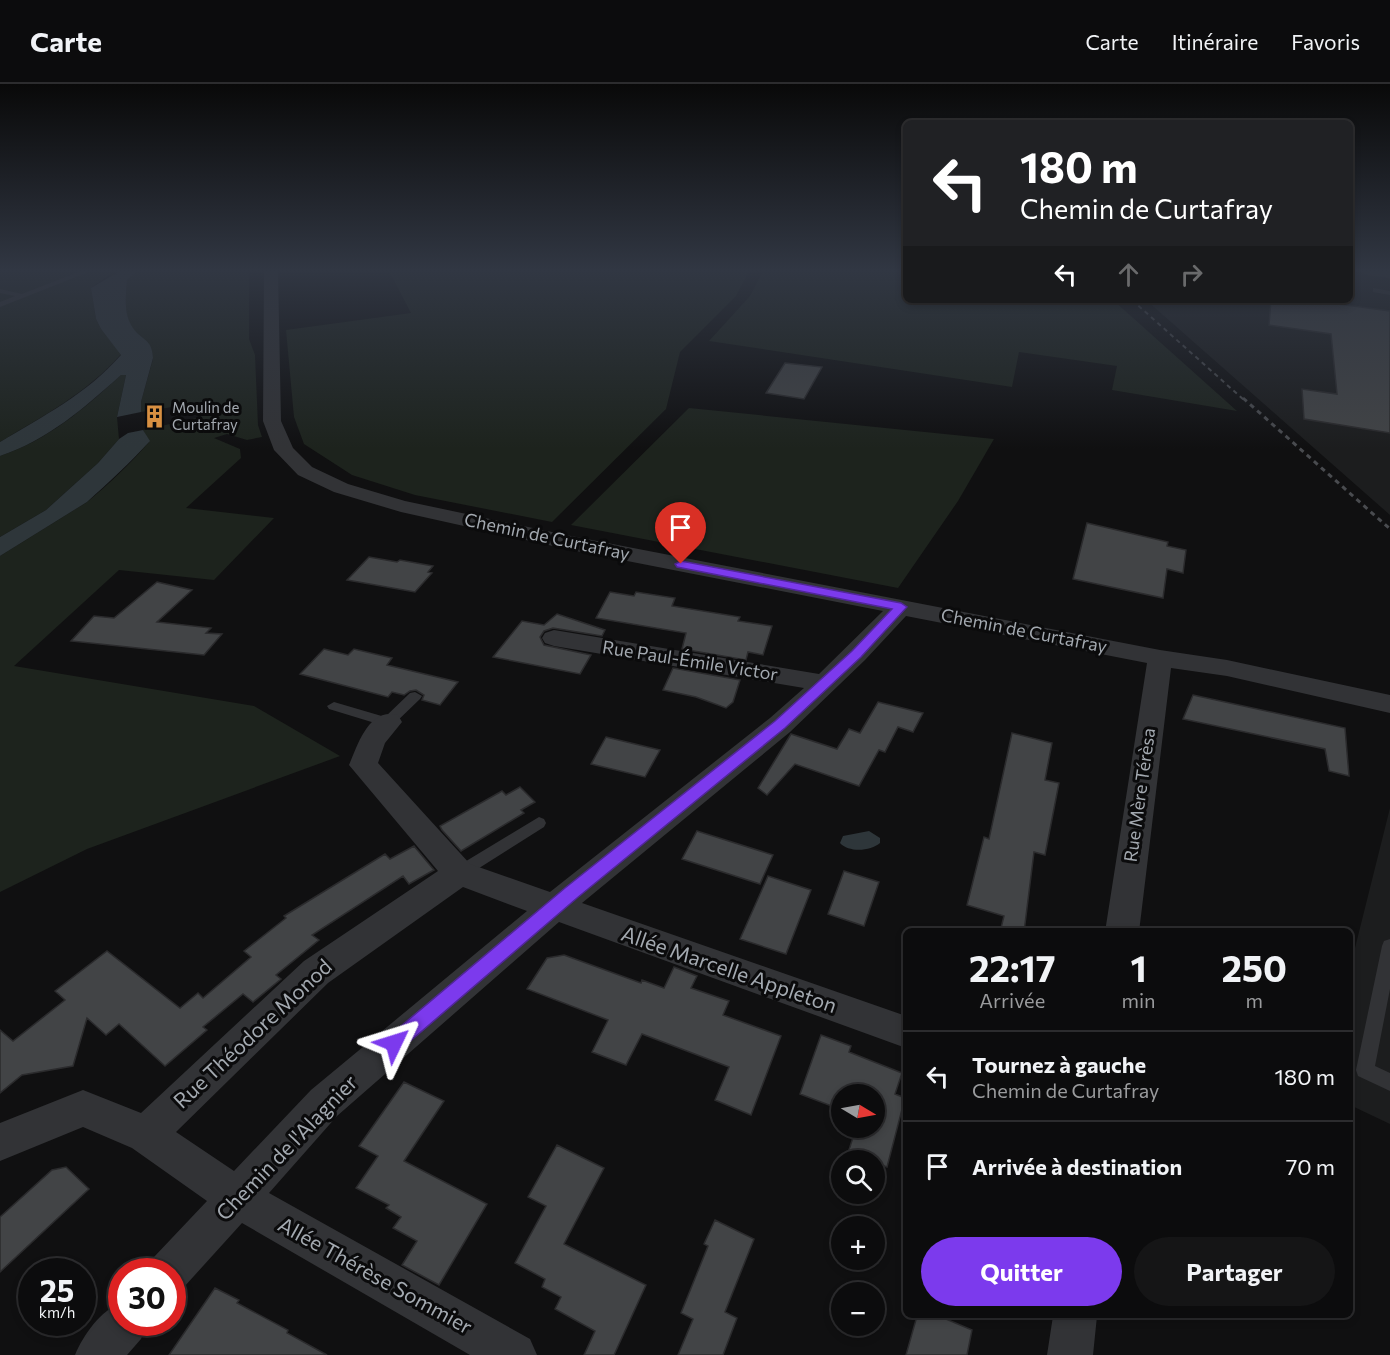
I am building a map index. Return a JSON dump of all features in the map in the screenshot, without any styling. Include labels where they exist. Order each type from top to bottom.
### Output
[{"type":"street","name":"Chemin de Curtafray","points":[[271,330],[272,421],[284,450],[305,471],[341,488],[401,506],[571,543],[1160,658],[1227,668],[1390,704]]},
{"type":"street","name":"Chemin de l'Alagnier","points":[[182,1258],[324,1103],[553,908],[780,725],[901,607]]},
{"type":"street","name":"Rue Paul-Émile Victor","points":[[554,638],[825,683]]},
{"type":"street","name":"Rue Mère Térèsa","points":[[1123,928],[1160,658]]},
{"type":"street","points":[[388,722],[373,740],[363,765],[459,873],[553,908]]},
{"type":"street","name":"Rue Théodore Monod","points":[[146,1134],[316,972],[459,873]]},
{"type":"street","name":"Allée Marcelle Appleton","points":[[553,908],[903,1031]]},
{"type":"street","name":"Allée Thérèse Sommier","points":[[0,1142],[83,1108],[146,1134],[236,1197],[514,1355]]},
{"type":"street","points":[[1070,1355],[1075,1318]]},
{"type":"street","points":[[98,1355],[114,1336]]},
{"type":"lane","points":[[334,706],[388,722],[415,696]]},
{"type":"lane","points":[[459,873],[539,823]]},
{"type":"lane","points":[[1390,946],[1365,1070],[1390,1082]]},
{"type":"shaded area","points":[[0,330],[102,330],[121,354],[94,381],[79,392],[0,442]]},
{"type":"shaded area","points":[[102,330],[135,330],[151,347],[153,358],[141,402],[141,412],[117,417],[126,375],[121,375],[65,422],[34,441],[0,456],[0,442],[79,393],[121,355]]},
{"type":"shaded area","points":[[249,330],[249,339],[255,355],[258,425],[262,437],[247,440],[227,434],[214,438],[240,449],[241,458],[186,508],[274,518],[214,580],[119,570],[14,666],[254,706],[340,756],[87,849],[0,892],[0,556],[87,502],[103,488],[149,442],[143,430],[201,417],[197,403],[141,412],[141,402],[153,359],[148,346],[135,331]]},
{"type":"shaded area","points":[[286,330],[702,330],[680,352],[666,409],[552,522],[415,495],[352,475],[304,444],[294,417]]},
{"type":"shaded area","points":[[719,330],[1147,330],[1237,411],[1112,390],[1117,366],[1019,352],[1012,387],[709,341]]},
{"type":"shaded area","points":[[1180,330],[1390,330],[1390,515]]},
{"type":"shaded area","points":[[121,375],[126,375],[117,417],[119,439],[98,463],[46,510],[0,537],[0,456],[34,441],[65,422]]},
{"type":"shaded area","points":[[689,408],[994,439],[958,501],[898,588],[571,525]]},
{"type":"shaded area","points":[[143,430],[150,441],[87,502],[0,556],[0,537],[46,510],[98,463],[119,439],[128,433]]},
{"type":"shaded area","points":[[1390,808],[1390,1124],[1353,1106],[1353,956]]},
{"type":"shaded area","points":[[869,831],[880,838],[880,843],[876,846],[854,850],[840,843],[843,836]]},
{"type":"building","points":[[1306,330],[1390,330],[1390,433],[1304,419],[1302,389],[1337,394],[1331,334]]},
{"type":"building","points":[[785,363],[822,367],[804,399],[766,393]]},
{"type":"building","points":[[1087,523],[1168,542],[1167,546],[1186,550],[1183,573],[1167,569],[1163,598],[1073,579]]},
{"type":"building","points":[[369,557],[433,566],[428,572],[432,573],[415,592],[347,580]]},
{"type":"building","points":[[157,582],[192,590],[157,622],[211,628],[206,633],[222,634],[204,655],[71,641],[94,616],[114,618]]},
{"type":"building","points":[[610,592],[634,596],[636,592],[675,598],[672,606],[740,617],[738,621],[772,626],[763,655],[748,652],[746,660],[682,649],[686,633],[596,618]]},
{"type":"building","points":[[557,614],[605,630],[602,636],[553,628],[544,631],[540,637],[544,645],[591,655],[580,674],[493,657],[522,621],[544,625]]},
{"type":"building","points":[[324,649],[348,655],[354,649],[392,658],[387,665],[458,682],[440,705],[422,700],[424,695],[416,690],[404,695],[392,692],[388,697],[300,674]]},
{"type":"building","points":[[673,668],[740,680],[733,702],[726,708],[696,697],[663,690]]},
{"type":"building","points":[[1193,695],[1345,728],[1349,776],[1329,771],[1325,749],[1183,719]]},
{"type":"building","points":[[878,702],[923,713],[913,732],[898,727],[885,752],[879,750],[859,786],[795,764],[767,795],[758,788],[791,734],[837,749],[849,729],[860,733]]},
{"type":"building","points":[[1012,733],[1052,743],[1045,780],[1059,783],[1045,855],[1034,852],[1024,928],[1001,928],[1004,916],[967,905],[984,837],[989,839]]},
{"type":"building","points":[[606,737],[660,750],[645,777],[591,764]]},
{"type":"building","points":[[520,787],[535,802],[521,810],[524,813],[461,851],[442,830],[440,826],[502,791],[506,795]]},
{"type":"building","points":[[697,831],[773,855],[760,884],[682,859]]},
{"type":"building","points":[[414,846],[434,870],[409,884],[403,876],[312,935],[319,940],[276,975],[281,979],[253,1002],[243,994],[203,1027],[207,1030],[165,1066],[119,1024],[106,1035],[87,1018],[73,1066],[22,1075],[0,1093],[0,1030],[13,1041],[65,1000],[55,991],[107,951],[180,1008],[198,993],[203,998],[251,957],[244,951],[286,918],[284,916],[385,854],[390,859]]},
{"type":"building","points":[[844,871],[879,882],[864,926],[828,914]]},
{"type":"building","points":[[768,876],[811,890],[786,954],[740,939]]},
{"type":"building","points":[[564,955],[641,983],[642,980],[664,988],[674,967],[697,976],[691,988],[729,1001],[723,1015],[781,1036],[751,1115],[715,1100],[729,1067],[642,1034],[626,1065],[592,1052],[608,1020],[527,989],[547,958]]},
{"type":"building","points":[[821,1035],[851,1046],[849,1052],[902,1073],[895,1094],[903,1097],[903,1106],[887,1167],[885,1166],[885,1150],[849,1150],[853,1138],[885,1138],[885,1084],[831,1084],[831,1106],[800,1094]]},
{"type":"building","points":[[404,1082],[444,1101],[404,1161],[487,1204],[439,1285],[402,1265],[417,1241],[393,1228],[401,1217],[386,1208],[389,1205],[356,1188],[378,1156],[359,1146]]},
{"type":"building","points":[[557,1145],[604,1168],[564,1244],[646,1285],[614,1355],[584,1355],[595,1331],[555,1309],[561,1297],[542,1287],[545,1279],[515,1263],[546,1206],[528,1197]]},
{"type":"building","points":[[66,1167],[89,1189],[0,1272],[0,1217],[52,1170]]},
{"type":"building","points":[[715,1220],[754,1239],[725,1312],[737,1318],[723,1355],[678,1355],[693,1319],[681,1313],[708,1246],[704,1244]]},
{"type":"building","points":[[215,1288],[239,1300],[237,1303],[288,1330],[287,1333],[327,1355],[169,1355],[182,1336],[186,1336],[186,1330]]},
{"type":"building","points":[[916,1318],[944,1318],[972,1330],[967,1355],[906,1355]]},
{"type":"railway","points":[[1166,330],[1244,400]]},
{"type":"railway","points":[[1243,398],[1390,529]]},
{"type":"place","name":"Moulin de Curtafray","points":[[154,417]]},
{"type":"route","points":[[394,1043],[663,817],[780,725],[856,654],[901,607],[681,564]]}]
